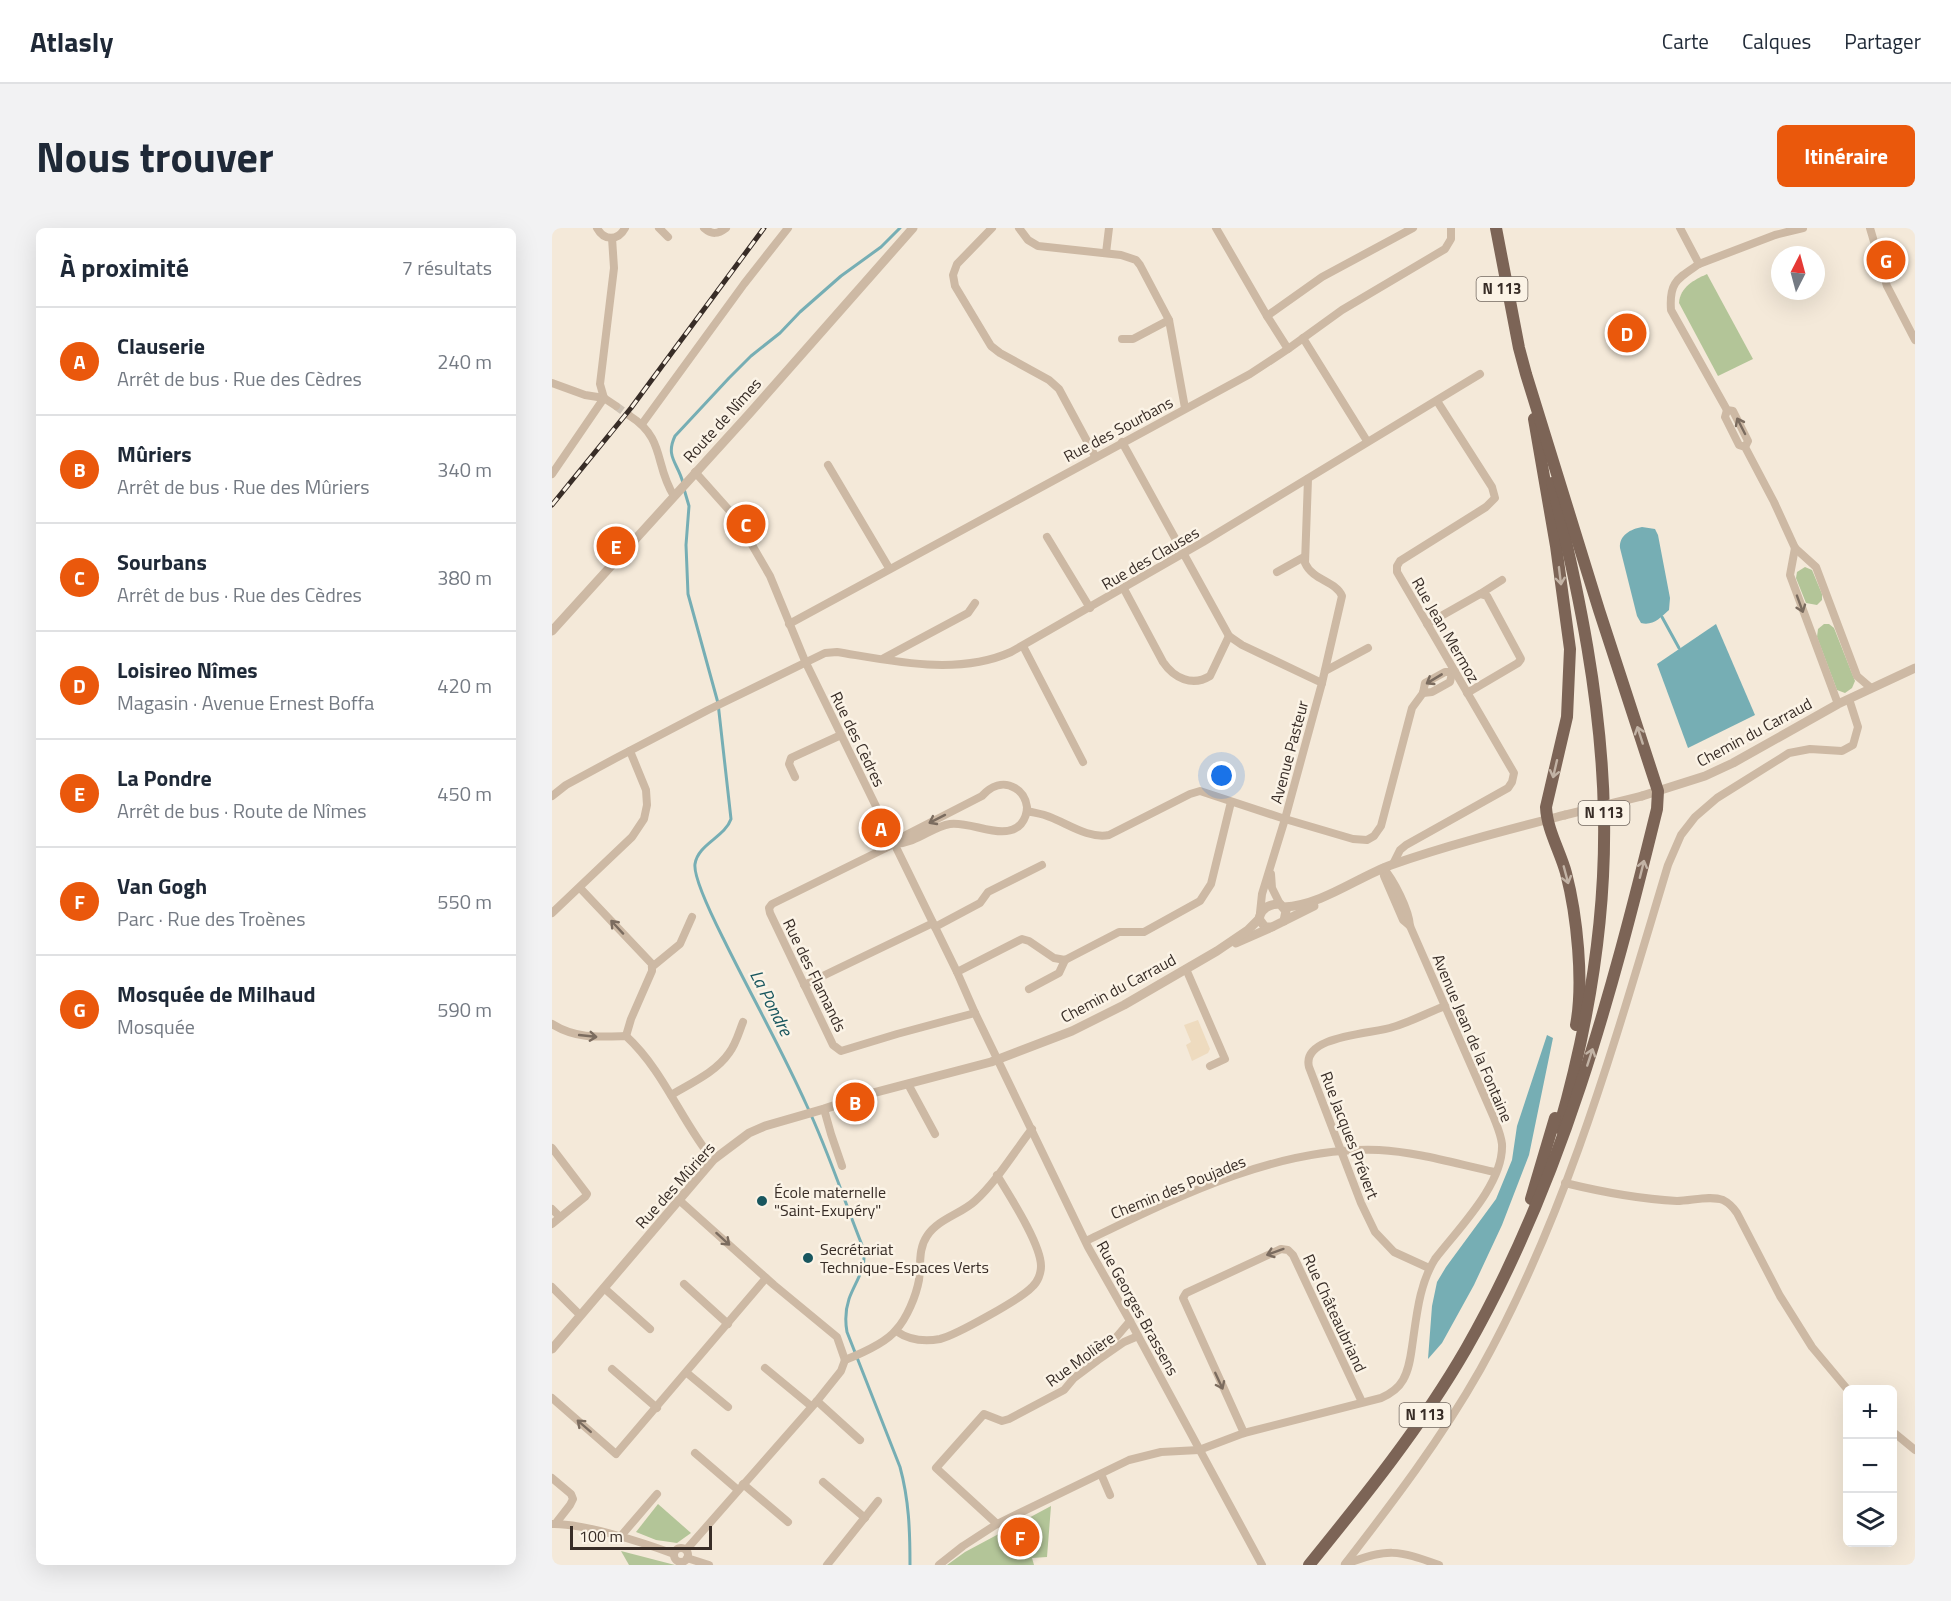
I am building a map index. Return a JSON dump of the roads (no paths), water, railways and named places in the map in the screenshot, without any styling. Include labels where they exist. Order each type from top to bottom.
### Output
[{"type":"main road","name":"N 113","points":[[1489,228],[1510,324],[1519,348]]},
{"type":"main road","name":"N 113","points":[[1309,1565],[1411,1437],[1465,1351],[1516,1248],[1550,1156],[1578,1055],[1596,944],[1604,814],[1600,750],[1591,671],[1561,520],[1519,348],[1496,228]]},
{"type":"main road","points":[[1516,1248],[1557,1154],[1599,1030],[1644,862],[1657,809],[1658,791],[1526,374]]},
{"type":"main road","points":[[1516,1248],[1562,1092],[1577,1019],[1579,991],[1573,903],[1558,847],[1547,820],[1546,807],[1567,717],[1570,650],[1556,546],[1526,374]]},
{"type":"street","points":[[597,228],[603,236],[612,238],[621,235],[626,228]]},
{"type":"street","points":[[659,228],[668,237]]},
{"type":"street","points":[[704,228],[709,232],[718,233],[726,228]]},
{"type":"street","points":[[642,424],[744,284],[788,228]]},
{"type":"street","name":"Route de Nîmes","points":[[552,631],[749,414],[913,228]]},
{"type":"street","points":[[992,228],[957,264],[953,274],[955,286],[991,346],[1049,380],[1059,389],[1095,456]]},
{"type":"street","points":[[1020,228],[1028,240],[1038,246],[1129,256],[1140,265],[1169,320],[1185,408]]},
{"type":"street","points":[[1106,253],[1109,228]]},
{"type":"street","points":[[1216,228],[1288,349]]},
{"type":"street","points":[[1267,316],[1323,277],[1413,228]]},
{"type":"street","name":"Rue des Sourbans","points":[[789,624],[1095,456],[1250,374],[1303,339],[1342,309],[1445,249],[1450,243],[1451,228]]},
{"type":"street","points":[[1680,228],[1699,264]]},
{"type":"street","points":[[1803,228],[1775,235],[1699,264],[1679,277],[1673,285],[1670,293],[1671,310],[1727,410],[1725,417],[1739,445],[1745,447],[1795,548],[1816,567],[1857,676],[1871,688]]},
{"type":"street","points":[[1870,228],[1887,286],[1915,340]]},
{"type":"street","points":[[552,474],[603,398],[600,384],[613,278],[612,238]]},
{"type":"street","points":[[1122,339],[1133,339],[1169,320]]},
{"type":"street","points":[[1303,339],[1366,441]]},
{"type":"street","name":"Rue des Clauses","points":[[553,792],[708,710],[806,661],[829,652],[961,666],[996,659],[1023,646],[1184,554],[1366,441],[1480,374]]},
{"type":"street","points":[[552,383],[585,395],[603,398],[616,406]]},
{"type":"street","name":"Rue Jean Mermoz","points":[[1393,864],[1400,850],[1406,845],[1501,793],[1512,782],[1512,769],[1397,572],[1397,564],[1486,507],[1493,501],[1495,495],[1437,400]]},
{"type":"street","points":[[630,416],[642,424],[654,441],[665,480],[674,496]]},
{"type":"street","name":"Avenue Pasteur","points":[[1122,442],[1230,636],[1242,645],[1322,683],[1262,894],[1259,916]]},
{"type":"street","points":[[828,465],[889,568]]},
{"type":"street","name":"Rue des Cèdres","points":[[695,472],[733,513],[770,576],[806,661],[957,972],[997,1060]]},
{"type":"street","points":[[1308,479],[1305,563],[1310,572],[1342,594],[1322,683]]},
{"type":"street","points":[[1047,537],[1090,608]]},
{"type":"street","points":[[1795,548],[1790,575],[1838,705]]},
{"type":"street","points":[[1277,572],[1304,557]]},
{"type":"street","points":[[1427,624],[1502,580]]},
{"type":"street","points":[[1124,589],[1163,662],[1169,671],[1180,679],[1194,681],[1210,676],[1230,636]]},
{"type":"street","points":[[1467,693],[1521,659],[1487,596],[1480,594]]},
{"type":"street","points":[[884,658],[968,613],[975,603]]},
{"type":"street","points":[[1023,646],[1083,762]]},
{"type":"street","points":[[1325,671],[1368,648]]},
{"type":"street","name":"Chemin du Carraud","points":[[997,1060],[1085,1026],[1186,969],[1248,930],[1269,905],[1303,905],[1393,864],[1462,843],[1642,796],[1705,776],[1849,699],[1915,668]]},
{"type":"street","points":[[1027,811],[1050,817],[1091,834],[1103,836],[1195,792],[1206,793],[1285,819],[1367,840],[1374,836],[1381,826],[1410,712],[1421,695],[1425,683],[1445,672],[1454,673]]},
{"type":"street","points":[[1345,1565],[1408,1480],[1479,1370],[1517,1297],[1565,1183],[1602,1082],[1668,865],[1681,835],[1707,805],[1784,756],[1804,749],[1842,752],[1853,745],[1858,735],[1858,728],[1849,699]]},
{"type":"street","points":[[795,777],[789,764],[791,758],[841,735]]},
{"type":"street","points":[[552,913],[632,837],[644,819],[647,805],[646,790],[630,751]]},
{"type":"street","points":[[1007,785],[1020,791],[1024,797],[1027,811],[1024,820],[1017,828],[1008,832],[951,824],[907,843],[894,844],[902,837],[982,796],[993,787],[1007,785]]},
{"type":"street","points":[[957,972],[1022,939],[1029,940],[1054,958],[1065,960],[1119,932],[1144,932],[1203,898],[1210,884],[1231,802]]},
{"type":"street","name":"Rue des Flamands","points":[[894,844],[770,906],[770,913],[804,985],[833,1045],[841,1051],[848,1051],[897,1034],[975,1014]]},
{"type":"street","name":"Avenue Pasteur","points":[[1272,864],[1272,888],[1282,906]]},
{"type":"street","points":[[804,985],[980,903],[988,892],[1042,865]]},
{"type":"street","name":"Avenue Jean de la Fontaine","points":[[939,1565],[997,1524],[1137,1458],[1161,1452],[1199,1450],[1244,1433],[1389,1394],[1399,1386],[1406,1373],[1418,1309],[1429,1269],[1444,1247],[1477,1208],[1501,1155],[1500,1134],[1494,1118],[1410,926],[1405,908],[1383,868]]},
{"type":"street","name":"Chemin du Carraud","points":[[1217,951],[1312,908],[1360,879]]},
{"type":"street","points":[[580,888],[650,962],[652,967],[651,975],[631,1019],[626,1036]]},
{"type":"street","points":[[1282,906],[1286,911],[1284,921]]},
{"type":"street","points":[[1259,916],[1265,927],[1272,927]]},
{"type":"street","points":[[652,967],[680,944],[692,917]]},
{"type":"street","points":[[1029,989],[1059,973],[1065,960]]},
{"type":"street","points":[[1186,969],[1225,1059],[1210,1066]]},
{"type":"street","name":"Rue Jacques Prévert","points":[[1429,1269],[1394,1252],[1375,1232],[1361,1203],[1309,1067],[1308,1055],[1315,1049],[1340,1038],[1392,1027],[1444,1006]]},
{"type":"street","points":[[671,1095],[711,1070],[728,1056],[743,1022]]},
{"type":"street","points":[[552,1024],[582,1036],[626,1036],[648,1060],[713,1160]]},
{"type":"street","name":"Rue des Mûriers","points":[[552,1349],[713,1160],[749,1133],[869,1094],[997,1060]]},
{"type":"street","name":"Rue Georges Brassens","points":[[997,1060],[1086,1241],[1262,1565]]},
{"type":"street","points":[[908,1084],[935,1134]]},
{"type":"street","points":[[823,1109],[842,1166]]},
{"type":"street","points":[[845,1360],[865,1353],[896,1331],[916,1290],[922,1246],[927,1236],[941,1223],[974,1202],[1032,1129]]},
{"type":"street","points":[[552,1148],[587,1194],[552,1224]]},
{"type":"street","name":"Chemin des Poujades","points":[[1086,1241],[1171,1201],[1233,1176],[1298,1157],[1369,1150],[1405,1153],[1495,1172]]},
{"type":"street","points":[[896,1331],[904,1337],[916,1340],[942,1338],[968,1327],[1007,1304],[1036,1283],[1041,1267],[1040,1257],[997,1174]]},
{"type":"street","points":[[1565,1183],[1602,1192],[1647,1198],[1676,1201],[1711,1199],[1725,1201],[1732,1206],[1780,1296],[1812,1347],[1845,1385]]},
{"type":"street","points":[[680,1200],[766,1278],[837,1337],[845,1360],[841,1371],[741,1487],[686,1558]]},
{"type":"street","points":[[552,1209],[560,1217]]},
{"type":"street","name":"Rue Châteaubriand","points":[[1244,1433],[1183,1298],[1186,1293],[1281,1249],[1288,1250],[1293,1255],[1362,1402]]},
{"type":"street","points":[[552,1398],[616,1454],[766,1278]]},
{"type":"street","points":[[684,1284],[728,1324]]},
{"type":"street","points":[[552,1287],[580,1315]]},
{"type":"street","points":[[604,1288],[650,1329]]},
{"type":"street","points":[[1098,1360],[1130,1321]]},
{"type":"street","name":"Rue Molière","points":[[997,1524],[936,1468],[984,1414],[997,1420],[1009,1419],[1064,1390],[1074,1378],[1098,1360],[1138,1336]]},
{"type":"street","points":[[765,1368],[860,1440]]},
{"type":"street","points":[[612,1369],[657,1408]]},
{"type":"street","points":[[687,1373],[728,1407]]},
{"type":"street","points":[[1897,1434],[1915,1450]]},
{"type":"street","points":[[695,1453],[788,1522]]},
{"type":"street","points":[[1101,1474],[1110,1495]]},
{"type":"street","points":[[552,1478],[571,1494],[573,1499],[570,1506],[554,1524]]},
{"type":"street","points":[[823,1482],[865,1518]]},
{"type":"street","points":[[620,1537],[657,1494]]},
{"type":"street","points":[[827,1565],[878,1501]]},
{"type":"street","points":[[554,1524],[620,1537],[674,1554],[680,1548],[686,1558],[709,1565]]},
{"type":"street","points":[[1345,1565],[1370,1555],[1397,1552],[1439,1565]]},
{"type":"water","points":[[1642,527],[1655,529],[1658,535],[1670,598],[1669,610],[1656,621],[1645,624],[1641,623],[1637,616],[1620,548],[1621,540],[1626,533]]},
{"type":"water","points":[[1716,624],[1755,715],[1688,748],[1657,664]]},
{"type":"water","points":[[1547,1035],[1553,1038],[1529,1155],[1502,1225],[1474,1285],[1442,1343],[1428,1359],[1432,1306],[1437,1282],[1496,1199],[1512,1160],[1517,1126]]},
{"type":"waterway","name":"La Pondre","points":[[683,483],[672,455],[671,449],[675,436],[751,356],[780,333],[841,276],[881,247],[900,228]]},
{"type":"waterway","name":"La Pondre","points":[[684,489],[689,506],[686,545],[688,594],[718,703],[731,819],[723,831],[701,851],[697,857],[695,871],[711,913],[815,1124],[864,1250],[862,1270],[848,1303],[846,1328],[900,1467],[908,1516],[910,1565]]},
{"type":"waterway","points":[[1662,617],[1679,648]]},
{"type":"tunnel","points":[[616,406],[630,416]]},
{"type":"railway","points":[[552,505],[631,408],[764,228]]},
{"type":"place","name":"Mosquée de Milhaud","points":[[1886,260]]},
{"type":"place","name":"Loisireo Nîmes","points":[[1627,333]]},
{"type":"place","name":"Sourbans","points":[[746,524]]},
{"type":"place","name":"La Pondre","points":[[616,546]]},
{"type":"place","name":"Clauserie","points":[[881,828]]},
{"type":"place","name":"Mûriers","points":[[855,1102]]},
{"type":"place","name":"École maternelle \"Saint-Exupéry\"","points":[[762,1201]]},
{"type":"place","name":"Secrétariat Technique-Espaces Verts","points":[[808,1258]]},
{"type":"place","name":"Van Gogh","points":[[1020,1537]]}]
